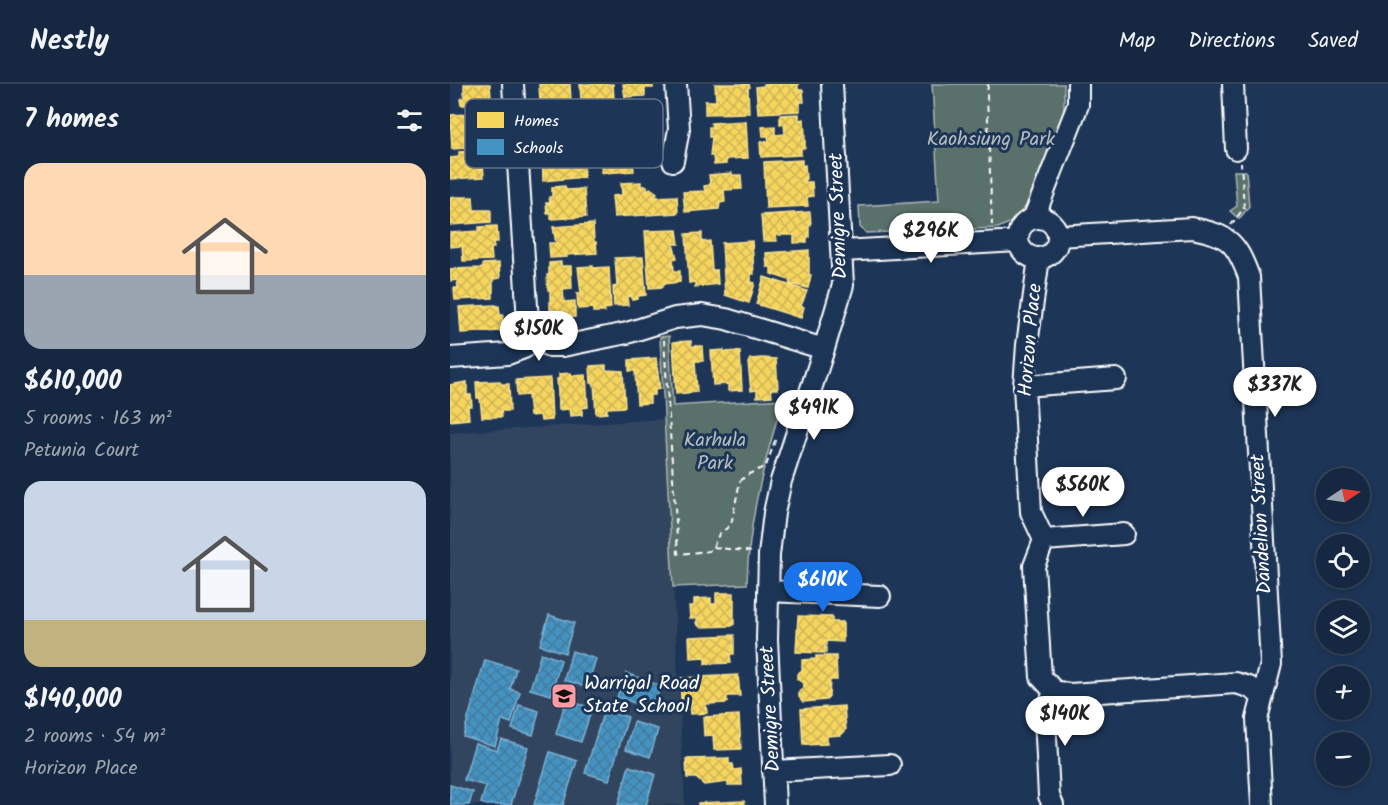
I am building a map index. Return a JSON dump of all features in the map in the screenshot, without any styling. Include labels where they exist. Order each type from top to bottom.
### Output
[{"type":"street","points":[[513,84],[514,99]]},
{"type":"street","points":[[674,160],[679,129],[676,84]]},
{"type":"street","name":"Demigre Street","points":[[775,805],[767,639],[769,555],[781,480],[843,285],[843,251],[832,84]]},
{"type":"street","points":[[1034,217],[1050,221],[1055,226],[1058,236],[1057,245],[1053,251],[1039,258],[1024,253],[1018,241],[1020,228],[1023,223],[1034,217],[1078,105],[1077,84]]},
{"type":"street","points":[[1233,84],[1236,149]]},
{"type":"street","points":[[518,168],[528,322],[536,336],[549,346],[563,346],[627,333],[675,318],[702,315],[726,319],[824,349]]},
{"type":"street","points":[[1058,236],[1192,228],[1223,236]]},
{"type":"street","name":"Dandelion Street","points":[[1223,236],[1240,254],[1250,277],[1271,664],[1257,719],[1262,805]]},
{"type":"street","points":[[843,251],[1018,241]]},
{"type":"street","name":"Horizon Place","points":[[1039,258],[1024,386],[1031,512],[1044,540]]},
{"type":"street","points":[[450,358],[508,354],[524,348],[536,336]]},
{"type":"street","points":[[1024,386],[1116,379]]},
{"type":"street","points":[[1124,534],[1044,540],[1034,566],[1041,677],[1054,691],[1070,694],[1236,683],[1249,687],[1263,696]]},
{"type":"street","points":[[768,591],[880,596]]},
{"type":"street","points":[[1053,805],[1049,796],[1044,718],[1054,691]]},
{"type":"street","points":[[773,771],[890,765]]},
{"type":"path","points":[[988,84],[992,242]]},
{"type":"path","points":[[1223,236],[1244,208],[1240,163],[1236,149]]},
{"type":"path","points":[[660,323],[664,337],[678,554],[710,551],[719,534],[731,525],[740,481],[766,466],[776,438]]},
{"type":"path","points":[[713,547],[769,555]]},
{"type":"shaded area","name":"Warrigal Road State School","points":[[664,419],[685,805],[450,805],[450,433]]},
{"type":"green space","name":"Kaohsiung Park","points":[[932,84],[1064,84],[1064,112],[1026,206],[1016,220],[998,228],[866,233],[860,227],[859,206],[939,201]]},
{"type":"green space","points":[[1234,171],[1246,171],[1249,207],[1239,219],[1230,211],[1237,206]]},
{"type":"green space","name":"Karhula Park","points":[[669,336],[673,406],[783,399],[754,513],[747,584],[673,587],[660,337]]},
{"type":"building: Homes","points":[[464,84],[490,84],[491,98],[465,99],[465,105],[461,105],[460,99],[464,98]]},
{"type":"building: Homes","points":[[539,84],[570,84],[571,99],[540,99]]},
{"type":"building: Homes","points":[[580,84],[613,84],[614,99],[581,99]]},
{"type":"building: Homes","points":[[623,84],[653,84],[653,88],[645,88],[645,96],[625,97]]},
{"type":"building: Homes","points":[[715,84],[749,84],[749,113],[705,114],[705,101],[716,101]]},
{"type":"building: Homes","points":[[764,84],[798,84],[798,90],[803,90],[804,102],[800,102],[800,111],[758,113],[756,87],[764,86]]},
{"type":"building: Homes","points":[[465,114],[465,148],[452,149],[450,115]]},
{"type":"building: Homes","points":[[799,114],[799,120],[804,119],[805,136],[801,136],[805,138],[805,148],[801,148],[801,155],[761,157],[760,142],[769,141],[768,136],[763,136],[762,127],[775,126],[775,135],[785,134],[784,124],[780,124],[780,115]]},
{"type":"building: Homes","points":[[746,121],[748,158],[726,159],[726,164],[714,165],[713,156],[710,156],[712,137],[709,137],[709,127],[712,127],[711,123]]},
{"type":"building: Homes","points":[[459,152],[465,152],[465,168],[483,168],[484,177],[450,179],[450,158],[459,157]]},
{"type":"building: Homes","points":[[802,160],[802,166],[805,165],[805,182],[812,182],[813,196],[807,197],[808,206],[766,208],[764,162]]},
{"type":"building: Homes","points":[[543,168],[584,168],[584,177],[543,181]]},
{"type":"building: Homes","points":[[602,168],[634,168],[634,171],[602,173]]},
{"type":"building: Homes","points":[[732,173],[732,175],[741,175],[742,189],[724,190],[725,202],[720,203],[719,209],[685,212],[683,192],[705,191],[704,186],[710,185],[709,175]]},
{"type":"building: Homes","points":[[641,182],[641,186],[647,186],[647,191],[650,188],[657,193],[654,197],[677,196],[678,213],[614,217],[612,196],[622,195],[621,183]]},
{"type":"building: Homes","points":[[565,186],[566,190],[584,189],[586,217],[551,219],[551,213],[547,213],[546,203],[550,203],[552,187]]},
{"type":"building: Homes","points":[[450,197],[473,197],[474,210],[491,210],[491,222],[450,225]]},
{"type":"building: Homes","points":[[810,212],[811,225],[807,242],[794,243],[794,235],[776,235],[777,241],[763,241],[761,215]]},
{"type":"building: Homes","points":[[593,224],[597,253],[550,258],[549,243],[556,243],[553,227]]},
{"type":"building: Homes","points":[[497,226],[498,242],[493,242],[494,248],[491,248],[492,260],[463,261],[462,246],[450,247],[450,233],[479,231],[479,227]]},
{"type":"building: Homes","points":[[677,230],[679,244],[673,244],[677,258],[673,259],[674,271],[680,271],[680,282],[649,288],[645,231]]},
{"type":"building: Homes","points":[[702,233],[702,242],[710,241],[712,270],[717,270],[718,284],[695,287],[695,282],[689,283],[686,234]]},
{"type":"building: Homes","points":[[752,241],[754,274],[751,274],[751,282],[755,283],[749,303],[725,295],[722,243]]},
{"type":"building: Homes","points":[[809,250],[809,275],[811,275],[808,288],[790,284],[789,280],[771,274],[771,267],[767,267],[766,253]]},
{"type":"building: Homes","points":[[643,257],[646,295],[632,300],[632,296],[627,297],[628,305],[614,306],[613,287],[617,286],[615,258]]},
{"type":"building: Homes","points":[[561,262],[561,266],[571,266],[572,288],[563,289],[564,302],[575,301],[575,317],[550,319],[550,290],[548,290],[547,275],[549,275],[549,263]]},
{"type":"building: Homes","points":[[499,263],[500,278],[493,279],[493,298],[455,300],[454,288],[458,288],[457,280],[451,281],[450,269],[483,268],[483,264]]},
{"type":"building: Homes","points":[[593,266],[593,268],[609,267],[611,308],[604,309],[605,312],[593,312],[593,308],[578,309],[577,293],[581,293],[578,267]]},
{"type":"building: Homes","points":[[764,277],[807,291],[801,306],[804,307],[801,318],[756,304]]},
{"type":"building: Homes","points":[[499,306],[500,315],[503,315],[501,331],[461,333],[459,307]]},
{"type":"building: Homes","points":[[691,341],[691,346],[702,346],[703,361],[695,361],[697,392],[676,394],[673,342]]},
{"type":"building: Homes","points":[[724,350],[724,352],[740,351],[742,390],[728,391],[728,384],[713,385],[711,351]]},
{"type":"building: Homes","points":[[656,358],[660,389],[655,390],[655,395],[650,395],[650,403],[637,404],[635,371],[629,371],[629,360]]},
{"type":"building: Homes","points":[[750,359],[776,359],[778,389],[771,389],[772,396],[757,397],[757,390],[751,391],[748,363]]},
{"type":"building: Homes","points":[[606,365],[606,370],[623,371],[625,407],[607,408],[607,413],[596,414],[594,383],[591,383],[590,366]]},
{"type":"building: Homes","points":[[571,373],[571,376],[586,375],[588,407],[582,408],[582,415],[570,416],[569,409],[559,410],[557,379],[559,379],[559,374]]},
{"type":"building: Homes","points":[[550,378],[552,420],[541,421],[540,415],[530,416],[528,395],[517,396],[516,380]]},
{"type":"building: Homes","points":[[500,381],[501,384],[509,384],[510,411],[501,411],[502,417],[482,417],[476,382]]},
{"type":"building: Homes","points":[[467,382],[467,395],[471,395],[472,406],[468,406],[469,419],[450,421],[450,385]]},
{"type":"building: Homes","points":[[716,593],[734,593],[734,624],[732,626],[700,627],[696,623],[698,618],[690,618],[689,606],[694,606],[694,599],[711,598],[711,604],[716,604]]},
{"type":"building: Homes","points":[[798,616],[832,617],[832,622],[843,622],[843,642],[826,641],[826,653],[796,652]]},
{"type":"building: Homes","points":[[734,635],[734,654],[730,654],[731,663],[705,664],[705,657],[690,658],[689,637]]},
{"type":"building: Homes","points":[[816,656],[836,656],[837,680],[830,680],[829,696],[826,700],[803,702],[799,697],[799,692],[803,688],[803,683],[797,679],[797,674],[802,670],[802,660],[816,659]]},
{"type":"building: Homes","points":[[738,675],[740,696],[727,696],[727,703],[706,704],[707,713],[690,714],[689,699],[681,699],[680,678]]},
{"type":"building: Homes","points":[[844,706],[846,730],[841,735],[827,736],[827,744],[803,745],[801,709]]},
{"type":"building: Homes","points":[[739,715],[741,749],[714,750],[713,735],[704,736],[703,717]]},
{"type":"building: Homes","points":[[729,758],[729,764],[733,764],[734,770],[741,769],[742,785],[728,785],[728,782],[704,785],[696,778],[687,778],[686,759]]},
{"type":"building: Homes","points":[[744,801],[745,805],[698,805],[698,803]]},
{"type":"building: Schools","points":[[549,615],[574,623],[565,653],[540,645]]},
{"type":"building: Schools","points":[[572,651],[596,659],[587,687],[564,680]]},
{"type":"building: Schools","points":[[541,653],[561,660],[551,695],[530,689]]},
{"type":"building: Schools","points":[[485,660],[516,669],[510,689],[520,692],[511,723],[502,720],[495,746],[463,736]]},
{"type":"building: Schools","points":[[626,673],[661,686],[652,709],[617,697]]},
{"type":"building: Schools","points":[[566,700],[592,708],[581,742],[556,734]]},
{"type":"building: Schools","points":[[519,705],[539,711],[533,735],[512,729]]},
{"type":"building: Schools","points":[[604,710],[628,717],[609,780],[585,773]]},
{"type":"building: Schools","points":[[634,722],[658,729],[650,757],[626,749]]},
{"type":"building: Schools","points":[[501,739],[528,747],[511,805],[487,805],[481,803],[486,786],[464,780],[475,743],[497,750]]},
{"type":"building: Schools","points":[[550,752],[577,761],[563,805],[534,805]]},
{"type":"building: Schools","points":[[629,766],[655,774],[646,805],[618,805]]},
{"type":"building: Schools","points":[[450,785],[473,792],[469,805],[450,805]]},
{"type":"place","name":"Warrigal Road State School","points":[[564,696]]}]
